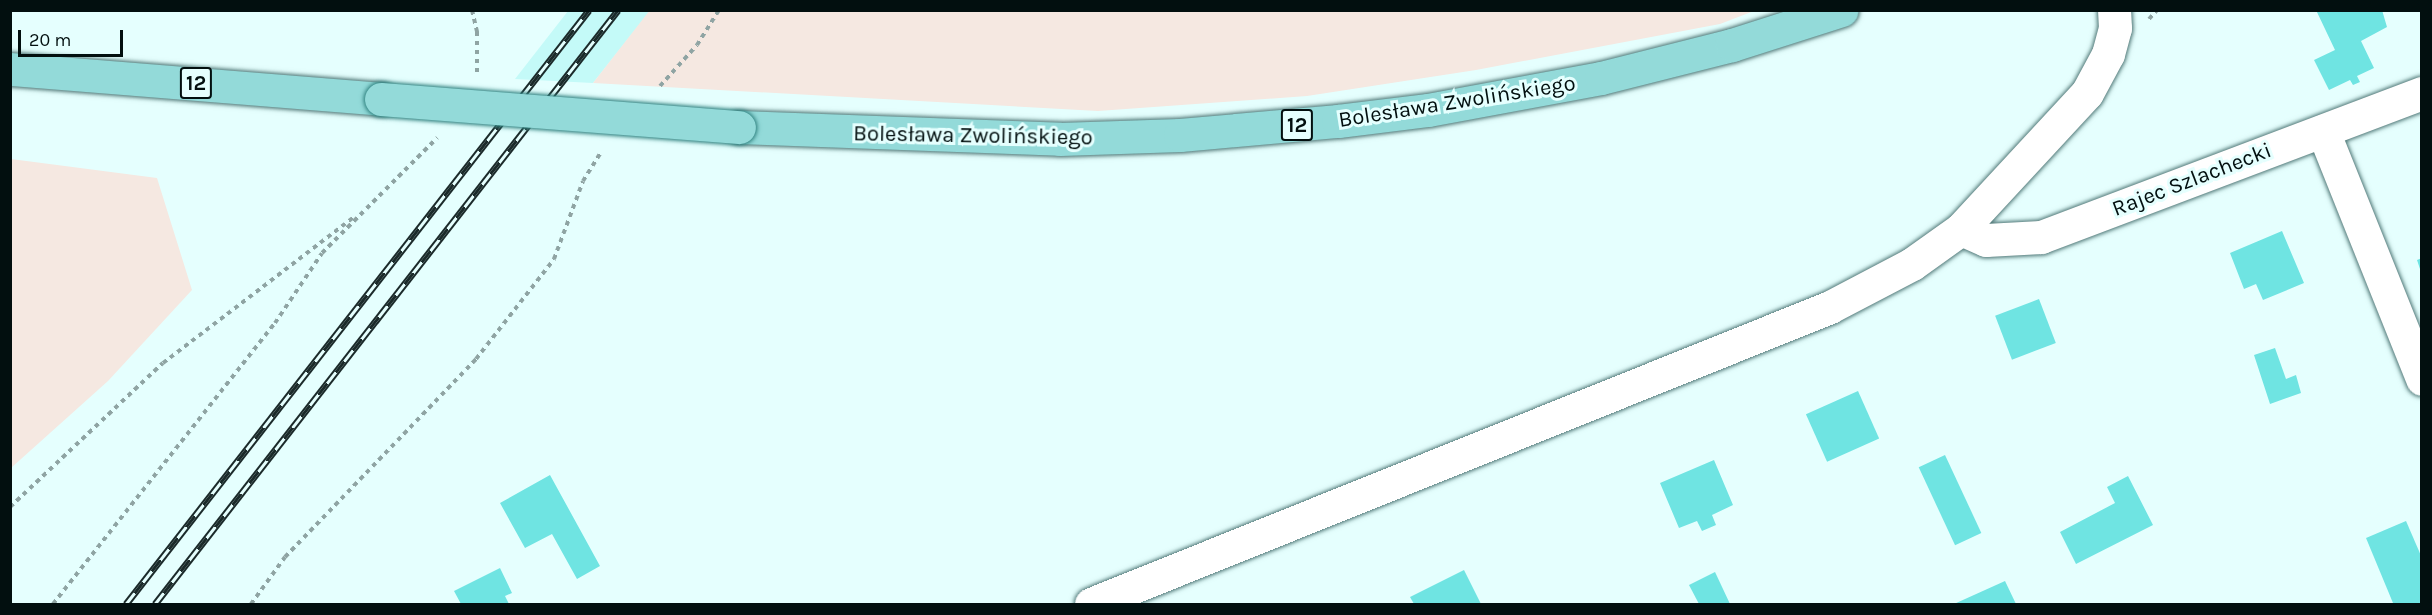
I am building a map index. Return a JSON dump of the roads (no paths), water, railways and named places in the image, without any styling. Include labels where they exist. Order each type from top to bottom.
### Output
[{"type":"main road","name":"Bolesława Zwolińskiego","points":[[10,69],[739,127],[1060,139],[1180,135],[1338,121],[1428,110],[1601,78],[1722,48],[1842,10]]},
{"type":"street","points":[[1091,604],[1830,307],[1912,264],[1961,229],[2087,93],[2108,54],[2115,28],[2114,10]]},
{"type":"street","name":"Rajec Szlachecki","points":[[1961,229],[1986,240],[2041,237],[2421,93]]},
{"type":"street","points":[[2323,130],[2421,379]]},
{"type":"railway","points":[[126,604],[589,10]]},
{"type":"railway","points":[[155,604],[618,10]]}]
